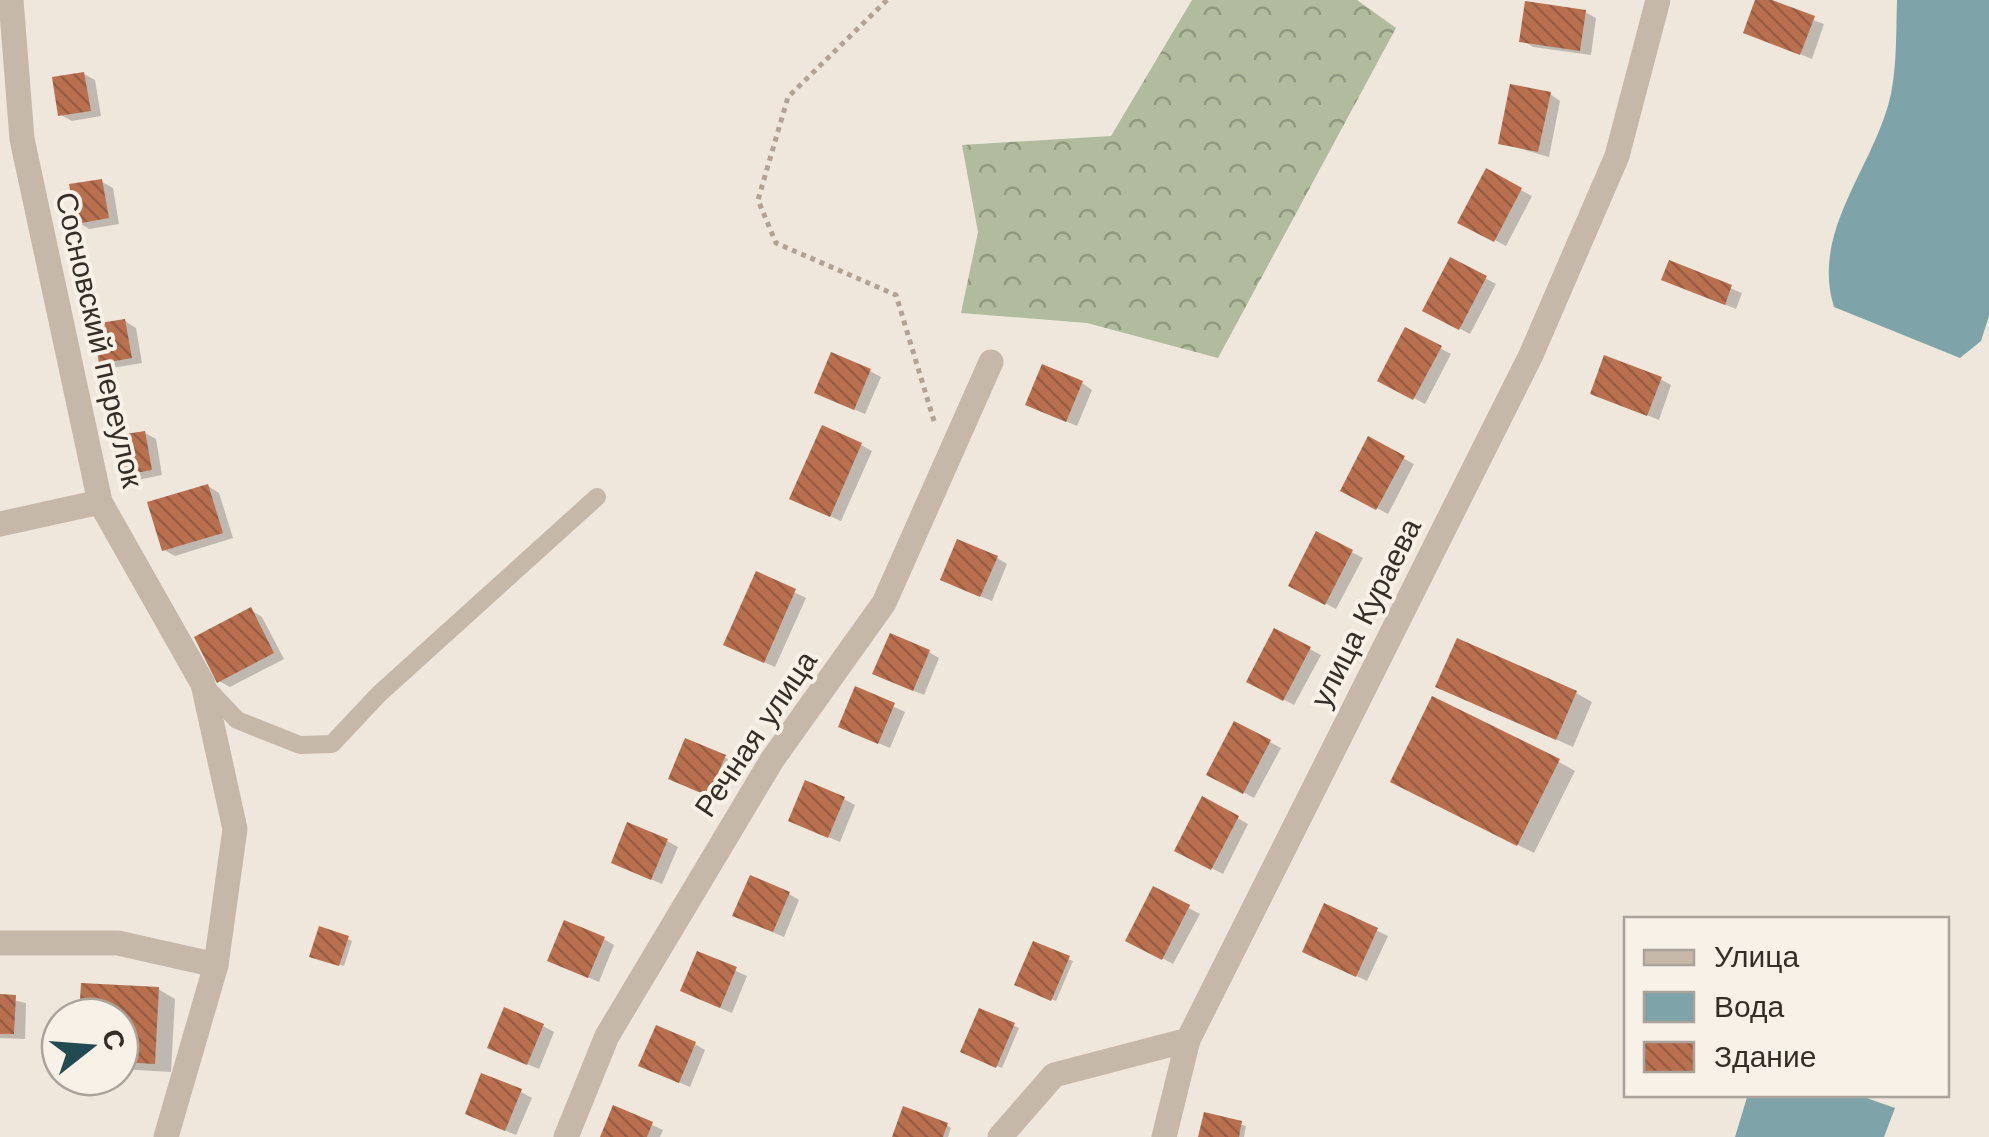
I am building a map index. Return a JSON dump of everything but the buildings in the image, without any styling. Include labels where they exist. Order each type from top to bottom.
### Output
[{"type":"street","name":"Сосновский переулок","points":[[11,0],[11,140],[100,502],[202,684],[235,829],[216,965],[166,1137]]},
{"type":"street","name":"улица Кураева","points":[[1164,1137],[1188,1040],[1531,355],[1617,156],[1658,0]]},
{"type":"street","name":"Речная улица","points":[[566,1137],[607,1036],[742,808],[884,603],[992,362]]},
{"type":"street","points":[[0,524],[100,502]]},
{"type":"street","points":[[0,942],[118,943],[216,965]]},
{"type":"street","points":[[1000,1137],[1054,1076],[1188,1040]]},
{"type":"lane","points":[[202,684],[237,720],[300,745],[332,744],[379,694],[597,497]]},
{"type":"path","points":[[887,0],[788,96],[758,200],[776,243],[896,295],[947,462]]},
{"type":"green space","points":[[1192,0],[1357,0],[1396,28],[1218,358],[1087,323],[961,313],[978,232],[962,145],[1111,136]]},
{"type":"water","points":[[1897,0],[1989,0],[1989,316],[1981,341],[1960,358],[1834,307],[1829,279],[1837,225],[1891,94]]},
{"type":"water","points":[[1747,1097],[1864,1097],[1895,1108],[1884,1137],[1735,1137]]}]
